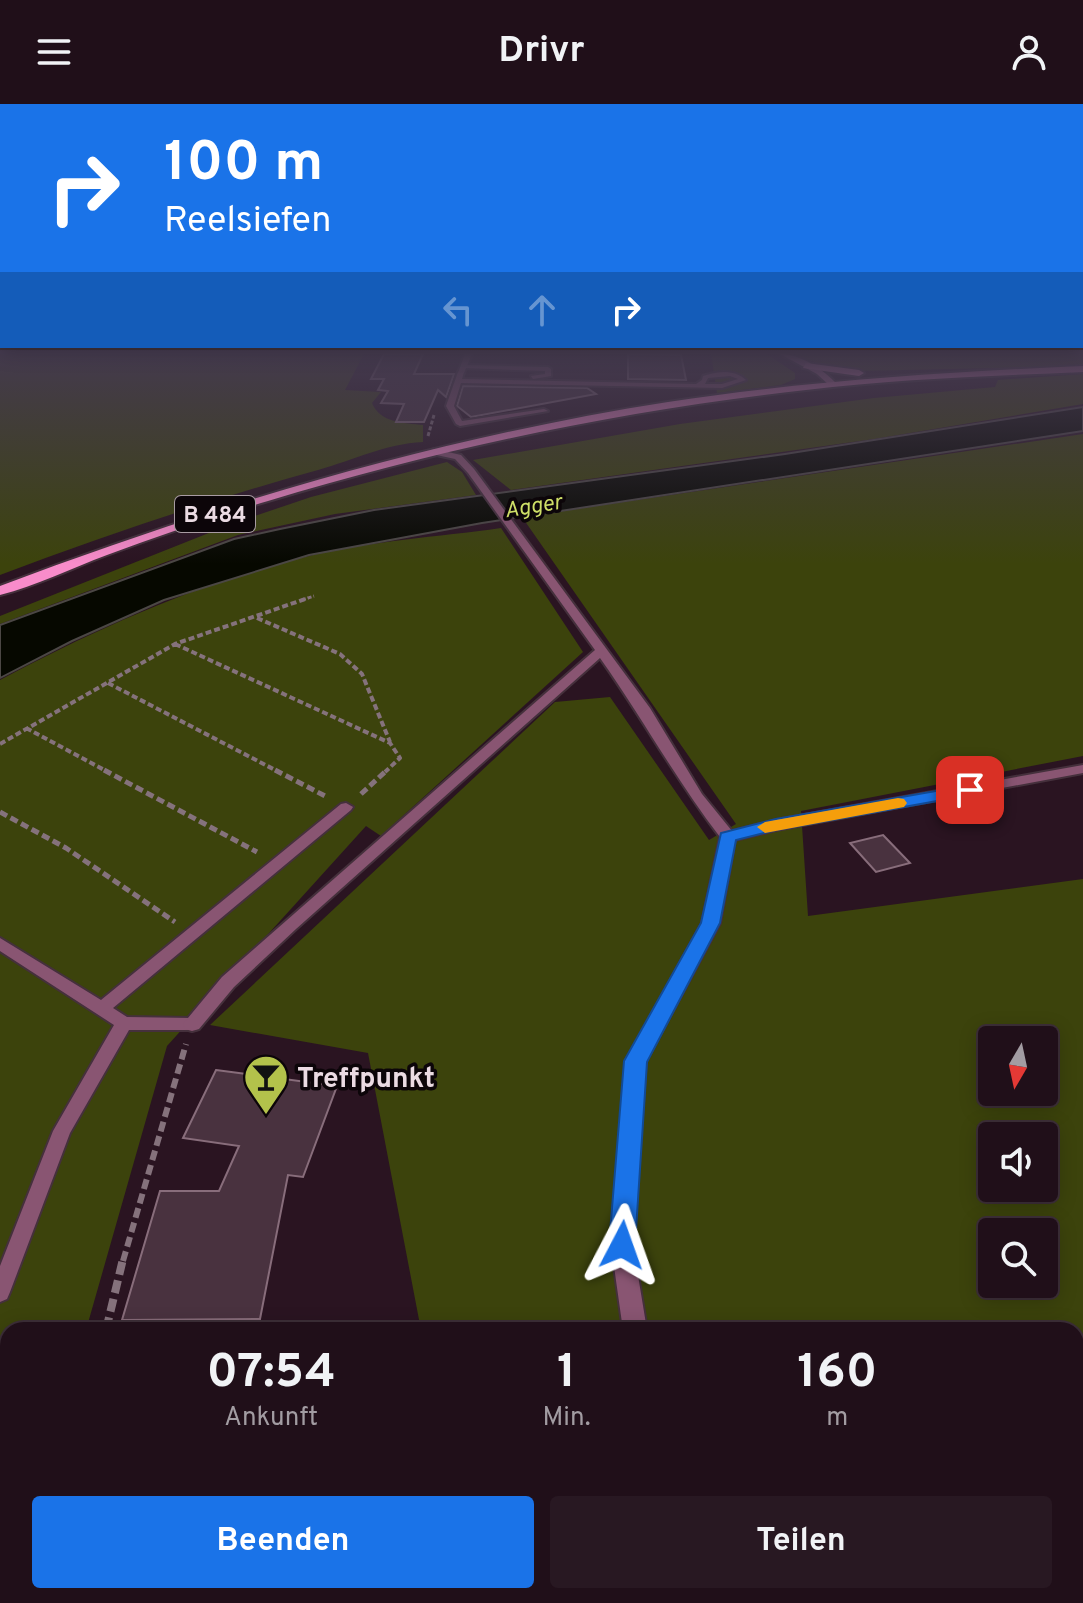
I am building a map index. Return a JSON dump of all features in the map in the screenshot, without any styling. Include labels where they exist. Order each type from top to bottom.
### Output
[{"type":"main road","name":"B 484","points":[[0,591],[152,534],[253,502],[435,452],[573,424]]},
{"type":"street","points":[[435,452],[458,457],[471,471],[645,711],[696,796],[728,837],[711,923],[636,1061],[622,1245],[634,1322]]},
{"type":"street","points":[[192,1024],[228,982],[279,934],[601,651]]},
{"type":"street","points":[[728,837],[776,825],[1083,769]]},
{"type":"lane","points":[[101,1009],[346,807]]},
{"type":"lane","points":[[0,944],[124,1023],[192,1024]]},
{"type":"lane","points":[[0,1292],[62,1131],[124,1023]]},
{"type":"path","points":[[0,744],[175,644],[314,596]]},
{"type":"path","points":[[108,683],[346,807],[400,758],[390,743],[362,674],[340,654],[255,617]]},
{"type":"path","points":[[175,644],[390,743]]},
{"type":"path","points":[[26,728],[278,863]]},
{"type":"path","points":[[0,812],[66,848],[193,934]]},
{"type":"path","points":[[108,1322],[132,1223],[192,1024]]},
{"type":"green space","points":[[0,424],[423,425],[423,442],[383,449],[198,506],[0,575]]},
{"type":"green space","points":[[680,424],[964,424],[511,490],[473,460]]},
{"type":"green space","points":[[1083,434],[1083,756],[801,811],[808,916],[1083,879],[1083,1322],[419,1322],[368,1053],[210,1025],[555,702],[610,697],[709,840],[736,824],[522,517]]},
{"type":"green space","points":[[447,462],[462,472],[476,495],[335,514],[238,535],[0,624],[0,616],[234,523],[311,497]]},
{"type":"green space","points":[[501,528],[583,652],[381,836],[366,826],[167,1046],[88,1322],[0,1322],[0,680],[150,608],[229,579],[309,556]]},
{"type":"water","name":"Agger","points":[[976,424],[1083,424],[1083,431],[482,523],[309,555],[164,600],[72,641],[0,678],[0,625],[234,539],[374,510],[785,454]]},
{"type":"building","points":[[883,835],[910,863],[876,872],[850,843]]},
{"type":"building","points":[[216,1070],[337,1086],[303,1177],[288,1175],[260,1319],[122,1320],[160,1191],[219,1191],[239,1146],[183,1138]]},
{"type":"slow traffic","points":[[765,827],[898,803]]},
{"type":"place","name":"Treffpunkt","points":[[266,1116]]},
{"type":"route","points":[[622,1245],[636,1061],[711,923],[728,837],[776,825],[970,790]]}]
